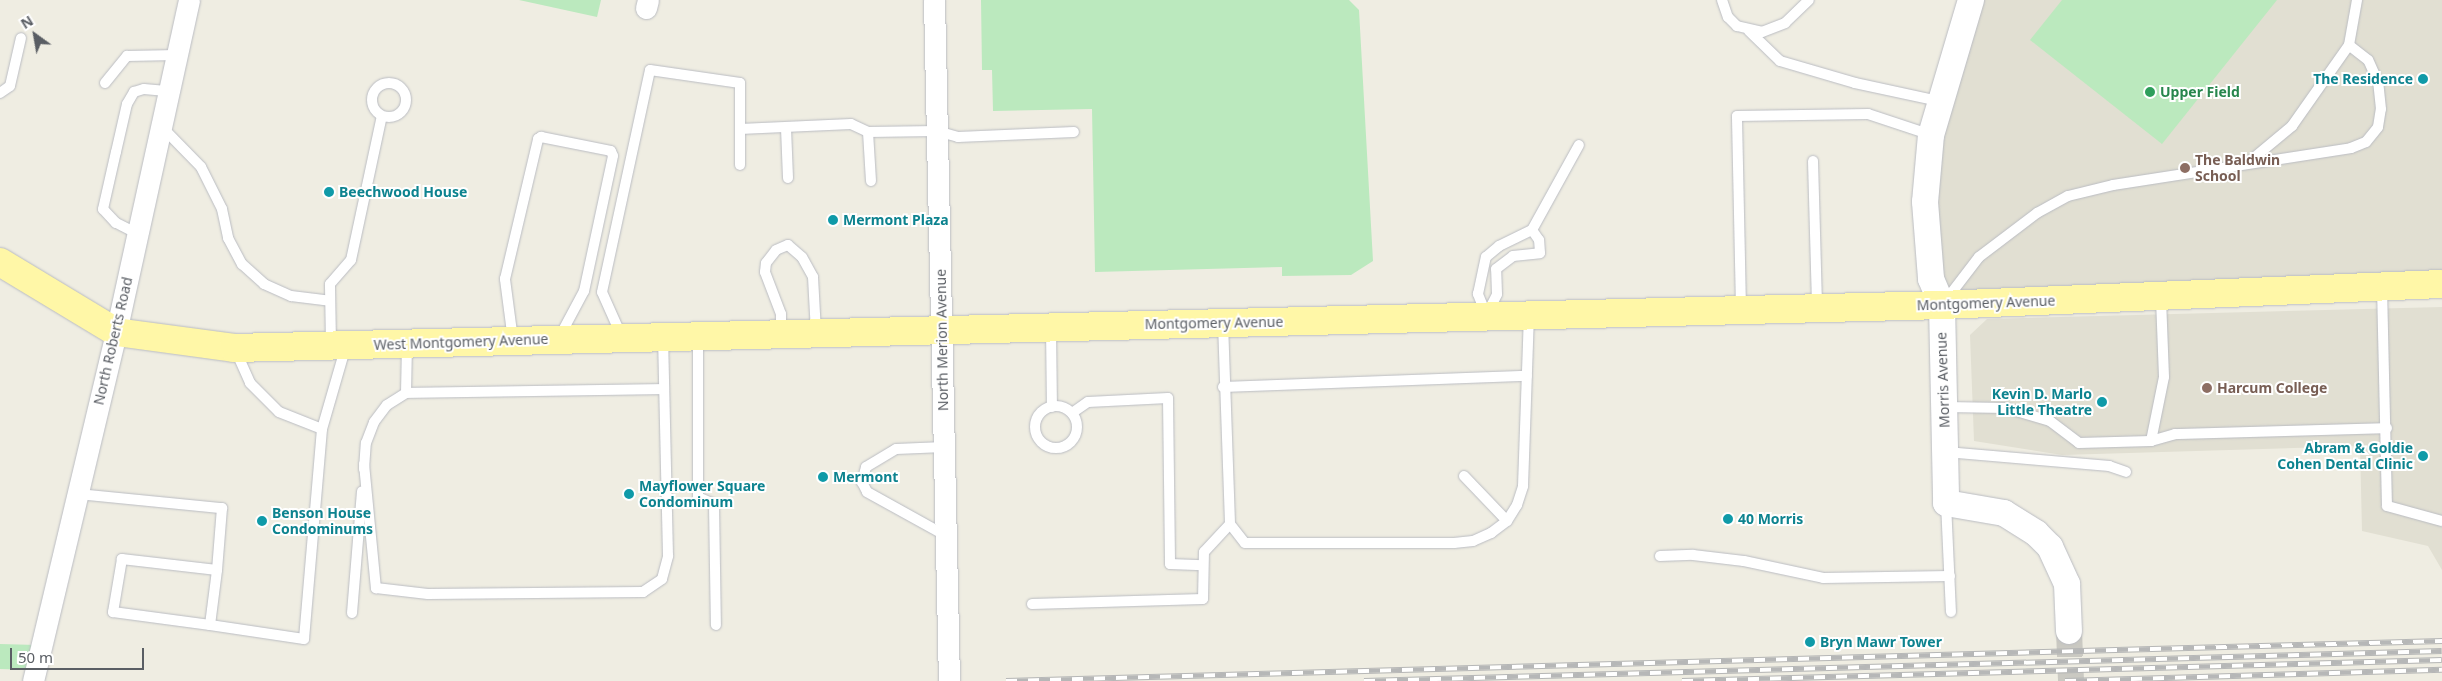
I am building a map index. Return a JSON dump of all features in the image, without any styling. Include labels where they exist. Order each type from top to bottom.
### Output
[{"type":"main road","name":"West Montgomery Avenue","points":[[0,262],[116,332],[234,348],[942,330]]},
{"type":"main road","name":"Montgomery Avenue","points":[[1529,315],[1942,305],[2442,284]]},
{"type":"main road","name":"Montgomery Avenue","points":[[942,330],[1486,315]]},
{"type":"main road","points":[[1486,315],[1529,315]]},
{"type":"street","name":"North Roberts Road","points":[[33,681],[116,332],[189,0]]},
{"type":"street","name":"North Merion Avenue","points":[[934,0],[949,672]]},
{"type":"street","name":"Morris Avenue","points":[[1946,503],[1942,305],[1931,279],[1925,202],[1931,135],[1939,101],[1971,0]]},
{"type":"street","points":[[1946,503],[2004,513],[2036,533],[2050,547],[2067,584],[2070,631]]},
{"type":"lane","points":[[1722,0],[1728,17],[1749,31],[1780,61],[1856,83],[1939,101]]},
{"type":"lane","points":[[1749,31],[1774,29],[1809,0]]},
{"type":"lane","points":[[2249,162],[2292,126],[2349,45],[2357,0]]},
{"type":"lane","points":[[0,93],[10,86],[21,38]]},
{"type":"lane","points":[[1942,305],[1978,257],[2030,218],[2068,196],[2113,184],[2351,148],[2366,142],[2378,127],[2381,109],[2378,82],[2368,60],[2349,45]]},
{"type":"lane","points":[[104,83],[127,56],[177,55]]},
{"type":"lane","points":[[622,338],[602,292],[650,70],[740,83],[740,165]]},
{"type":"lane","points":[[138,234],[116,223],[104,209],[116,152],[127,104],[134,92],[144,89],[169,91]]},
{"type":"lane","points":[[1742,310],[1737,116],[1868,114],[1931,135]]},
{"type":"lane","points":[[216,570],[122,559],[114,612],[304,639],[322,429],[339,346],[330,301],[330,284],[351,260],[382,116]]},
{"type":"lane","points":[[740,129],[850,124],[868,132],[937,130],[958,137],[1074,132]]},
{"type":"lane","points":[[161,126],[201,167],[222,209],[228,238],[242,264],[264,284],[291,296],[330,301]]},
{"type":"lane","points":[[786,128],[788,178]]},
{"type":"lane","points":[[868,132],[871,181]]},
{"type":"lane","points":[[513,341],[505,279],[538,139],[541,137],[611,151],[613,156],[584,291],[558,340]]},
{"type":"lane","points":[[1486,315],[1478,294],[1486,258],[1499,246],[1532,230],[1579,145]]},
{"type":"lane","points":[[1813,161],[1817,308]]},
{"type":"lane","points":[[1486,315],[1497,294],[1496,269],[1513,256],[1540,254],[1539,240],[1532,230]]},
{"type":"lane","points":[[782,335],[781,314],[765,272],[766,263],[776,250],[788,245],[802,257],[813,277],[816,333]]},
{"type":"lane","points":[[2382,286],[2387,428],[2387,506],[2442,521]]},
{"type":"lane","points":[[2151,441],[2164,377],[2161,296]]},
{"type":"lane","points":[[1222,322],[1223,387],[1230,524],[1245,543],[1454,542],[1473,541],[1491,533],[1507,521],[1517,504],[1523,486],[1529,315]]},
{"type":"lane","points":[[1051,327],[1052,407]]},
{"type":"lane","points":[[698,336],[698,497],[714,504],[716,625]]},
{"type":"lane","points":[[364,464],[376,588],[428,594],[643,592],[662,579],[668,556],[662,389],[663,337]]},
{"type":"lane","points":[[406,393],[407,344]]},
{"type":"lane","points":[[234,348],[250,383],[280,412],[322,429]]},
{"type":"lane","points":[[1223,387],[1527,376]]},
{"type":"lane","points":[[352,613],[366,443],[374,422],[387,405],[406,393],[662,389]]},
{"type":"lane","points":[[1072,413],[1088,402],[1168,398],[1170,564],[1204,565]]},
{"type":"lane","points":[[1944,406],[2006,408],[2050,421],[2079,443],[2151,441],[2175,434],[2387,428]]},
{"type":"lane","points":[[1052,407],[1072,413],[1077,427],[1076,434],[1067,445],[1053,448],[1041,441],[1036,428],[1040,414],[1052,407]]},
{"type":"lane","points":[[944,447],[890,451],[866,467],[862,482],[867,492],[946,536]]},
{"type":"lane","points":[[1945,452],[2108,466],[2126,472]]},
{"type":"lane","points":[[1464,476],[1507,521]]},
{"type":"lane","points":[[78,494],[222,508],[210,626]]},
{"type":"lane","points":[[1946,503],[1951,612]]},
{"type":"lane","points":[[1032,604],[1203,599],[1204,552],[1230,524]]},
{"type":"lane","points":[[1660,556],[1693,555],[1744,561],[1822,578],[1950,576]]},
{"type":"shaded area","name":"The Baldwin School","points":[[1971,0],[2442,0],[2442,284],[1942,305],[1925,202]]},
{"type":"shaded area","name":"Harcum College","points":[[2442,307],[2442,570],[2428,546],[2362,531],[2360,446],[2062,455],[1974,441],[1970,335],[1987,319]]},
{"type":"green space","points":[[519,0],[601,0],[597,17]]},
{"type":"green space","points":[[981,0],[1349,0],[1359,10],[1373,261],[1351,275],[1282,276],[1282,267],[1095,272],[1092,109],[993,111],[992,70],[982,70]]},
{"type":"green space","name":"Upper Field","points":[[2062,0],[2277,0],[2162,144],[2030,40]]},
{"type":"green space","points":[[0,644],[37,645],[33,670],[0,669]]},
{"type":"tunnel","points":[[2069,631],[2071,681]]},
{"type":"railway","points":[[1006,681],[2442,641]]},
{"type":"railway","points":[[1364,681],[2442,651]]},
{"type":"railway","points":[[1682,681],[2442,660]]},
{"type":"railway","points":[[2065,681],[2442,670]]},
{"type":"place","name":"The Residence","points":[[2423,79]]},
{"type":"place","name":"Upper Field","points":[[2150,92]]},
{"type":"place","name":"The Baldwin School","points":[[2185,168]]},
{"type":"place","name":"Beechwood House","points":[[329,192]]},
{"type":"place","name":"Mermont Plaza","points":[[833,220]]},
{"type":"place","name":"Harcum College","points":[[2207,388]]},
{"type":"place","name":"Kevin D. Marlo Little Theatre","points":[[2102,402]]},
{"type":"place","name":"Abram & Goldie Cohen Dental Clinic","points":[[2423,456]]},
{"type":"place","name":"Mermont","points":[[823,477]]},
{"type":"place","name":"Mayflower Square Condominum","points":[[629,494]]},
{"type":"place","name":"40 Morris","points":[[1728,519]]},
{"type":"place","name":"Benson House Condominums","points":[[262,521]]},
{"type":"place","name":"Bryn Mawr Tower","points":[[1810,642]]}]
